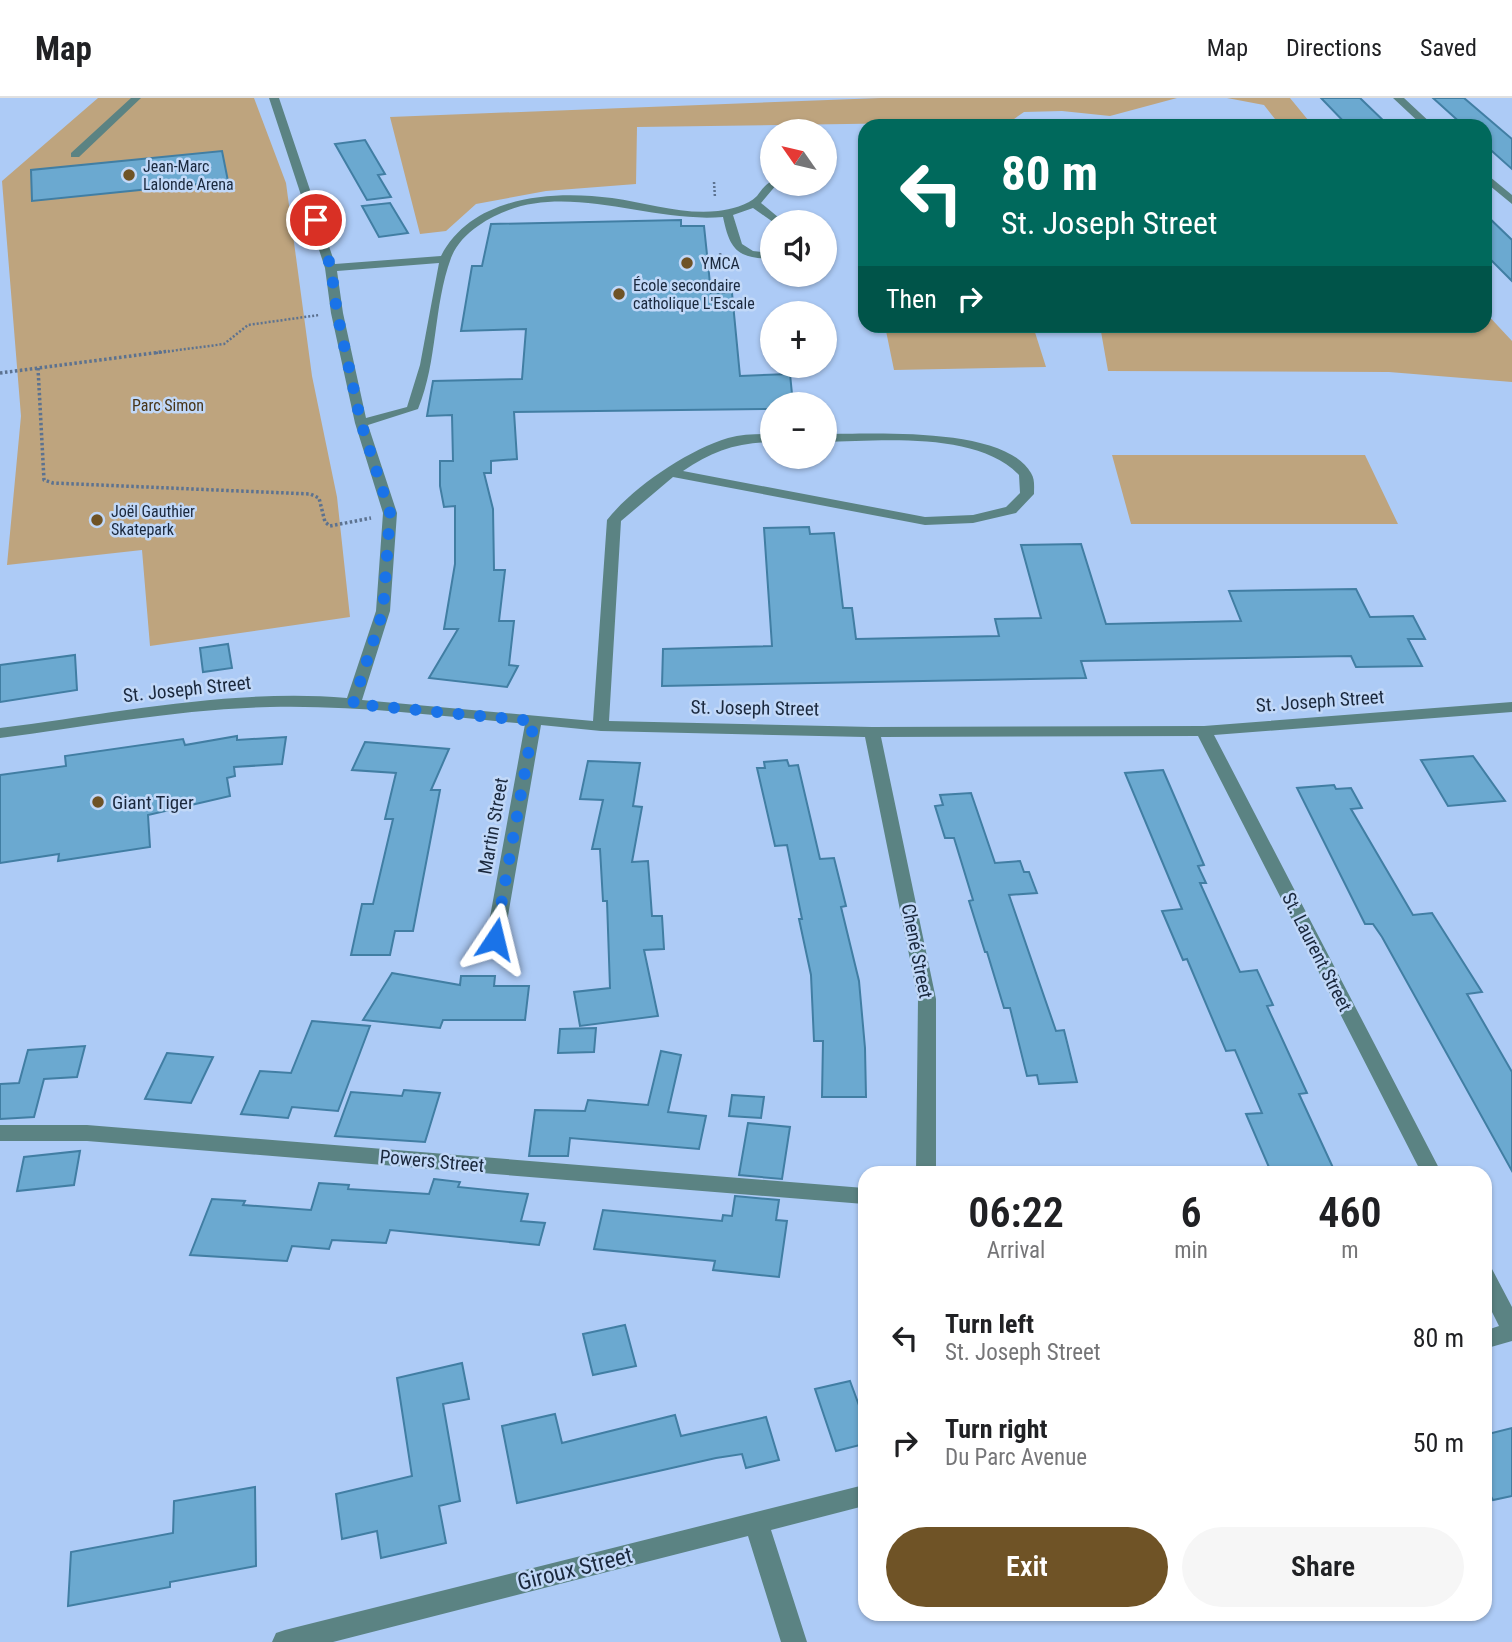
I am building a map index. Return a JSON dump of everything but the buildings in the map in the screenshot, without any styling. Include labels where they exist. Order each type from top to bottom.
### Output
[{"type":"street","points":[[75,155],[136,98]]},
{"type":"street","points":[[274,98],[331,268],[337,313],[361,423],[390,513],[383,611],[353,704]]},
{"type":"street","points":[[1398,98],[1421,119]]},
{"type":"street","points":[[1492,183],[1512,201]]},
{"type":"street","points":[[361,423],[412,409],[424,379],[445,259],[461,233],[477,219],[500,209],[528,202],[569,199],[608,201],[686,213],[727,212],[755,204],[765,196]]},
{"type":"street","points":[[755,204],[763,210]]},
{"type":"street","points":[[727,212],[733,243],[748,254],[760,256]]},
{"type":"street","points":[[331,268],[445,259]]},
{"type":"street","points":[[671,473],[925,521],[973,519],[1011,510],[1027,494],[1026,474],[1013,460],[970,443],[931,438],[837,438]]},
{"type":"street","points":[[601,726],[614,520],[640,495],[671,473],[733,441],[760,439]]},
{"type":"street","name":"St. Joseph Street","points":[[0,733],[268,702],[353,704],[601,726],[872,732],[1204,731],[1509,712]]},
{"type":"street","name":"Martin Street","points":[[495,939],[534,721]]},
{"type":"street","name":"St. Laurent Street","points":[[1204,731],[1428,1166]]},
{"type":"street","name":"Chené Street","points":[[872,732],[927,999],[926,1166]]},
{"type":"street","name":"Powers Street","points":[[0,1133],[87,1133],[858,1196]]},
{"type":"street","points":[[1492,1291],[1512,1331],[1492,1337]]},
{"type":"street","name":"Giroux Street","points":[[285,1642],[858,1498]]},
{"type":"street","points":[[756,1523],[794,1642]]},
{"type":"path","points":[[0,373],[224,344],[248,325],[337,313]]},
{"type":"path","points":[[38,369],[44,480],[53,483],[310,494],[319,498],[325,522],[330,526],[346,525],[390,513]]},
{"type":"green space","name":"Parc Simon","points":[[98,98],[254,98],[286,183],[312,376],[337,497],[350,617],[150,646],[142,550],[7,565],[21,416],[2,181]]},
{"type":"green space","points":[[881,98],[1177,98],[1110,116],[1062,111],[1024,112],[1014,119],[858,119],[858,124],[837,124],[837,119],[760,119],[760,125],[637,127],[636,184],[546,191],[476,204],[446,231],[420,234],[390,117]]},
{"type":"green space","points":[[1227,98],[1290,98],[1307,119],[1275,119],[1264,105]]},
{"type":"green space","points":[[1492,320],[1512,341],[1512,382],[1389,372],[1108,371],[1101,333],[1492,333]]},
{"type":"green space","points":[[886,333],[1035,333],[1046,367],[894,370]]},
{"type":"green space","points":[[1112,455],[1365,455],[1398,524],[1131,524]]},
{"type":"place","name":"Jean-Marc Lalonde Arena","points":[[129,175]]},
{"type":"place","name":"YMCA","points":[[687,263]]},
{"type":"place","name":"École secondaire catholique L'Escale","points":[[619,294]]},
{"type":"place","name":"Joël Gauthier Skatepark","points":[[97,520]]},
{"type":"place","name":"Giant Tiger","points":[[98,802]]},
{"type":"route","points":[[316,220],[331,268],[337,313],[361,423],[390,513],[383,611],[353,704],[534,721],[495,939]]}]
